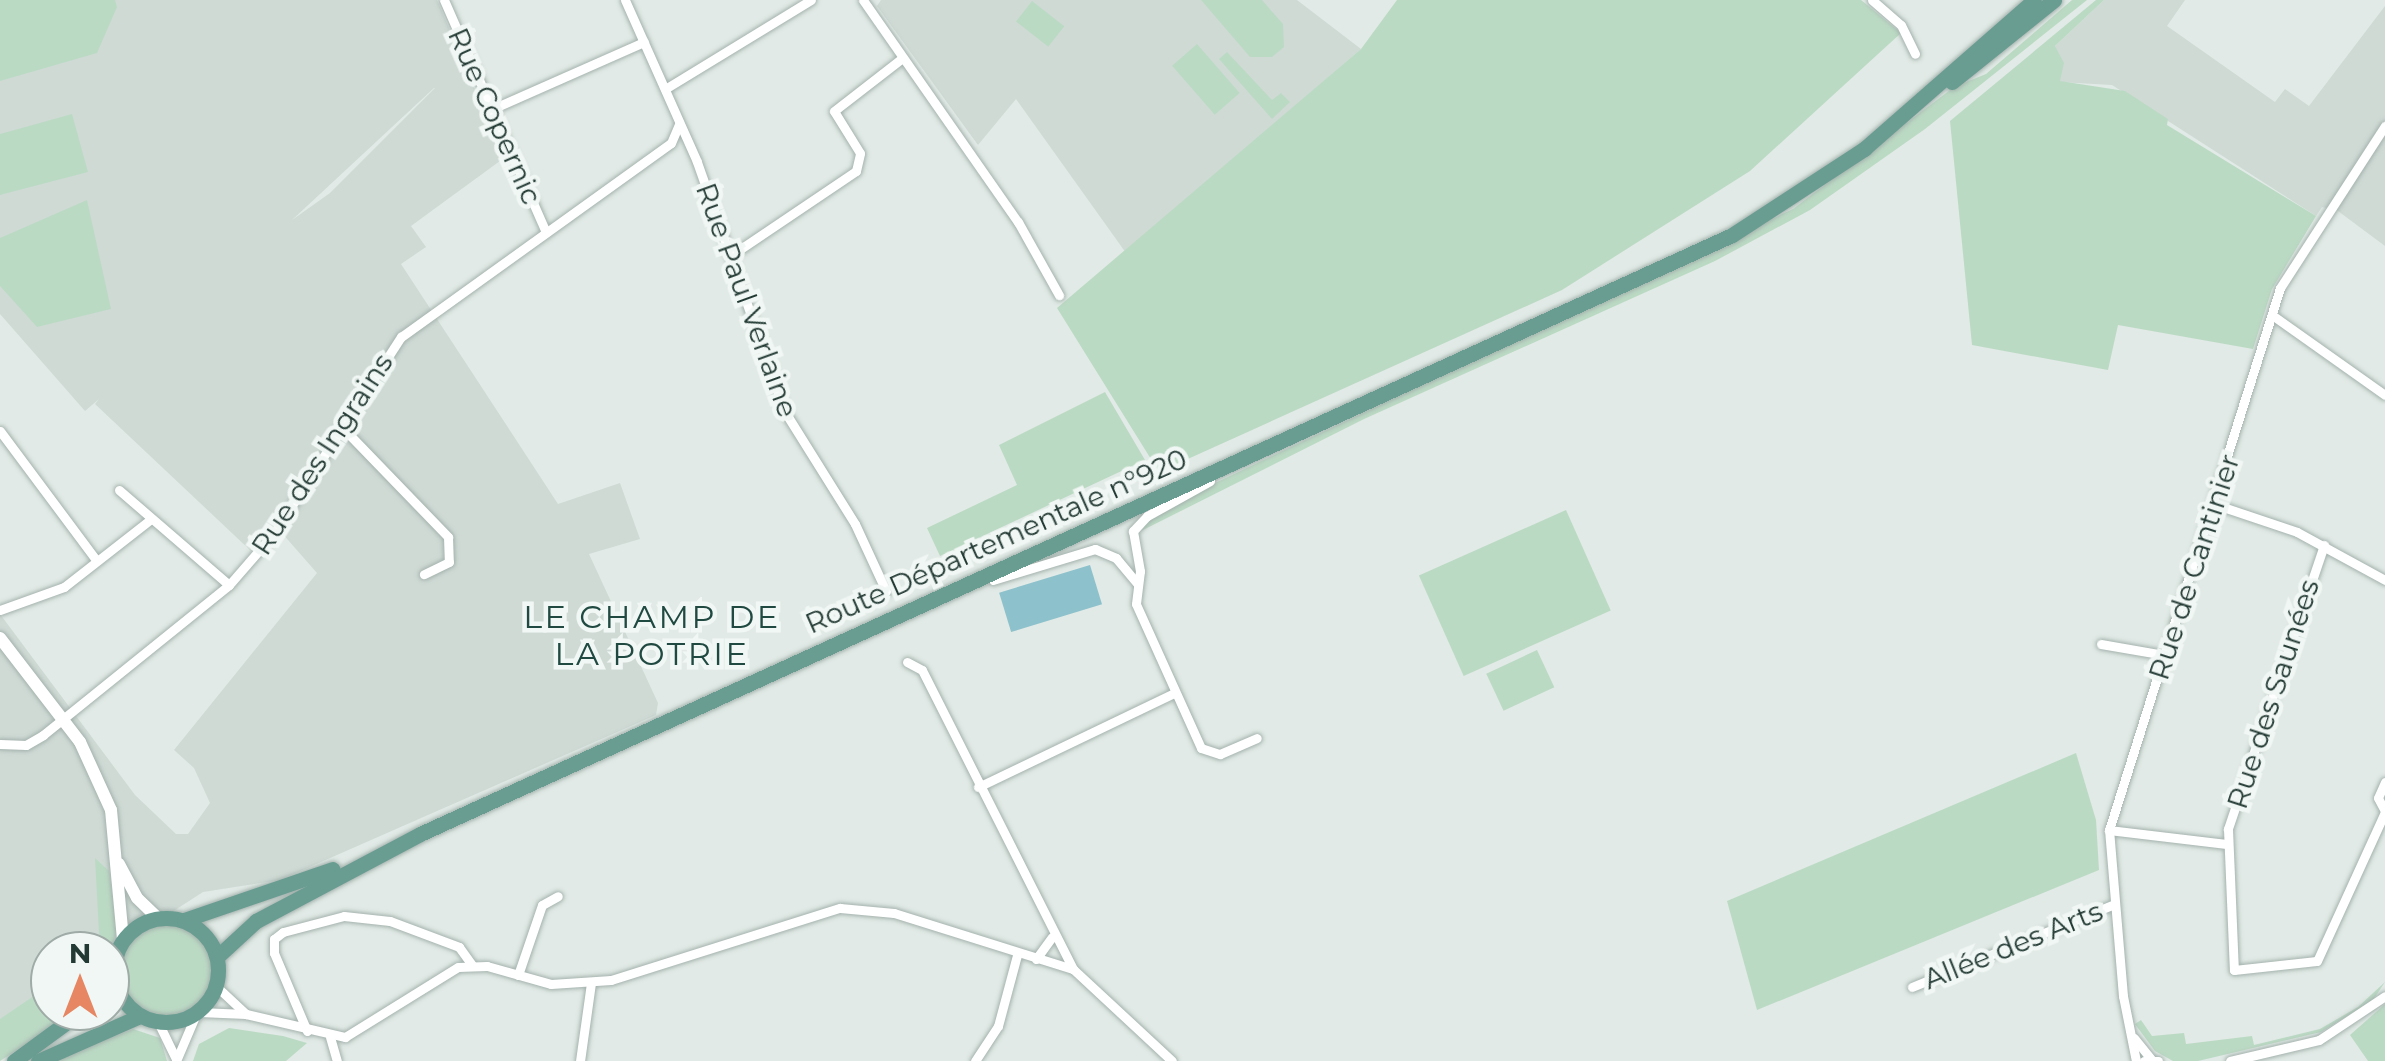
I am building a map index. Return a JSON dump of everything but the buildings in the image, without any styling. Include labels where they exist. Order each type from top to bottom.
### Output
[{"type":"main road","points":[[1935,91],[2034,0]]},
{"type":"main road","points":[[1935,91],[2054,0]]},
{"type":"main road","name":"Route Départementale n°920","points":[[420,834],[1732,235],[1821,182],[1935,91]]},
{"type":"main road","points":[[130,936],[158,918],[184,920],[306,882],[420,834]]},
{"type":"main road","points":[[218,956],[256,921],[420,834]]},
{"type":"main road","points":[[130,1005],[140,1016],[158,1022],[197,1013],[217,986],[218,956],[205,934],[184,920]]},
{"type":"main road","points":[[38,1061],[140,1016]]},
{"type":"main road","points":[[14,1061],[55,1031]]},
{"type":"street","name":"Rue Copernic","points":[[444,0],[546,232]]},
{"type":"street","name":"Rue Paul Verlaine","points":[[625,0],[679,124],[791,424],[855,524],[886,592]]},
{"type":"street","points":[[664,89],[810,0]]},
{"type":"street","points":[[863,0],[1012,213],[1059,294]]},
{"type":"street","points":[[1872,0],[1901,25],[1915,54]]},
{"type":"street","points":[[492,109],[644,42]]},
{"type":"street","points":[[730,256],[856,170],[860,153],[834,111],[901,59]]},
{"type":"street","name":"Rue des Ingrains","points":[[0,744],[26,744],[229,585],[274,534],[340,425],[401,337],[671,143],[679,124]]},
{"type":"street","name":"Rue de Cantinier","points":[[2136,1061],[2114,904],[2109,830],[2216,505],[2280,288],[2384,128]]},
{"type":"street","points":[[2272,315],[2380,381],[2385,394]]},
{"type":"street","points":[[340,425],[448,537],[449,562],[424,574]]},
{"type":"street","points":[[0,431],[96,560]]},
{"type":"street","points":[[1257,738],[1220,754],[1206,752],[1174,693],[1138,611],[1132,539],[1140,521],[1295,434]]},
{"type":"street","points":[[119,490],[229,585]]},
{"type":"street","points":[[2216,505],[2324,545],[2385,580]]},
{"type":"street","points":[[0,610],[54,593],[152,519]]},
{"type":"street","name":"Rue des Saunées","points":[[2324,545],[2226,844],[2234,970],[2312,964],[2322,955],[2385,811],[2378,798],[2385,782]]},
{"type":"street","points":[[925,601],[1082,549],[1116,558],[1137,583]]},
{"type":"street","points":[[0,638],[62,717],[111,810],[122,931]]},
{"type":"street","points":[[2101,644],[2165,654]]},
{"type":"street","points":[[907,662],[922,670],[1052,937],[1074,968],[1172,1061]]},
{"type":"street","points":[[978,786],[1174,693]]},
{"type":"street","name":"Rue des Saunées","points":[[2109,830],[2226,844]]},
{"type":"street","points":[[118,864],[136,898],[158,918]]},
{"type":"street","points":[[518,975],[542,905],[558,896]]},
{"type":"street","name":"Allée des Arts","points":[[1912,986],[2114,904]]},
{"type":"street","points":[[176,1060],[197,1013],[246,1014],[330,1037],[366,1028],[428,980],[472,966],[592,983],[840,908],[894,913],[1017,954],[1074,968]]},
{"type":"street","points":[[308,1031],[274,954],[274,939],[283,932],[344,916],[390,922],[459,947],[472,966]]},
{"type":"street","points":[[1036,959],[1052,937]]},
{"type":"street","points":[[976,1061],[998,1026],[1017,954]]},
{"type":"street","points":[[580,1061],[592,983]]},
{"type":"street","points":[[217,986],[246,1014]]},
{"type":"street","points":[[2230,1061],[2319,1040],[2385,996]]},
{"type":"street","points":[[158,1022],[176,1060]]},
{"type":"street","points":[[2132,1036],[2151,1060]]},
{"type":"street","points":[[330,1037],[337,1061]]},
{"type":"shaded area","points":[[0,0],[437,0],[504,158],[411,226],[426,247],[401,264],[558,504],[620,483],[640,539],[589,554],[658,703],[656,715],[280,880],[203,892],[130,939],[130,931],[30,931],[30,1026],[0,1048],[0,614],[135,795],[176,834],[188,834],[210,803],[194,768],[174,750],[317,573],[274,524],[251,551],[95,404],[99,399],[85,411],[0,314]],"holes":[[[435,88],[330,193],[292,220]]]},
{"type":"shaded area","points":[[881,0],[1297,0],[1361,49],[1126,253],[1016,99],[978,145],[877,6]]},
{"type":"shaded area","points":[[2104,0],[2185,0],[2167,26],[2275,102],[2285,89],[2309,106],[2385,6],[2385,246],[2338,211],[2322,207],[2316,216],[2112,85],[2059,82],[2055,46]]},
{"type":"green space","points":[[0,0],[115,0],[117,7],[97,53],[0,81]]},
{"type":"green space","points":[[1201,0],[1262,0],[1283,24],[1284,47],[1272,57],[1250,57]]},
{"type":"green space","points":[[1397,0],[1861,0],[1901,33],[1750,171],[1562,290],[1159,472],[1057,308],[1361,49]]},
{"type":"green space","points":[[2072,0],[2087,0],[1925,129],[1810,210],[1715,261],[1364,419],[1141,531],[1151,517],[1190,495],[1793,209],[1954,87],[1986,74]]},
{"type":"green space","points":[[2096,0],[2104,0],[2055,46],[2064,63],[2060,81],[2125,91],[2168,119],[2167,125],[2316,216],[2272,289],[2253,349],[2118,325],[2108,370],[1972,345],[1950,121]]},
{"type":"green space","points":[[1032,1],[1064,26],[1048,47],[1016,21]]},
{"type":"green space","points":[[1197,44],[1240,93],[1215,115],[1172,66]]},
{"type":"green space","points":[[1227,52],[1272,100],[1281,93],[1290,102],[1272,119],[1219,59]]},
{"type":"green space","points":[[72,114],[88,172],[0,195],[0,134]]},
{"type":"green space","points":[[87,200],[111,309],[37,327],[0,286],[0,238]]},
{"type":"green space","points":[[1105,392],[1145,460],[940,556],[927,528],[1017,485],[999,445]]},
{"type":"green space","points":[[1566,510],[1611,610],[1464,676],[1419,575]]},
{"type":"green space","points":[[1537,650],[1554,687],[1504,711],[1486,674]]},
{"type":"green space","points":[[2076,753],[2096,820],[2099,870],[1757,1010],[1727,901]]},
{"type":"green space","points":[[95,858],[109,871],[117,930],[99,931]]},
{"type":"green space","points":[[166,918],[186,922],[210,941],[217,960],[214,990],[195,1014],[166,1022],[146,1018],[130,1008],[130,932],[137,926]]},
{"type":"green space","points":[[2385,982],[2373,1000],[2321,1032],[2198,1061],[2173,1061],[2155,1051],[2135,1024],[2141,1020],[2152,1036],[2184,1033],[2186,1044],[2252,1036],[2254,1045],[2320,1029],[2358,1007]]},
{"type":"green space","points":[[30,999],[30,1031],[46,1031],[0,1061],[0,1019]]},
{"type":"green space","points":[[2385,1004],[2385,1061],[2368,1061],[2350,1035]]},
{"type":"green space","points":[[229,1028],[307,1043],[286,1061],[193,1061],[199,1044]]},
{"type":"green space","points":[[130,1031],[160,1038],[167,1061],[51,1061]]},
{"type":"water","points":[[1090,565],[1102,604],[1011,632],[999,593]]},
{"type":"district","name":"LE CHAMP DE LA POTRIE","points":[[652,636]]}]
